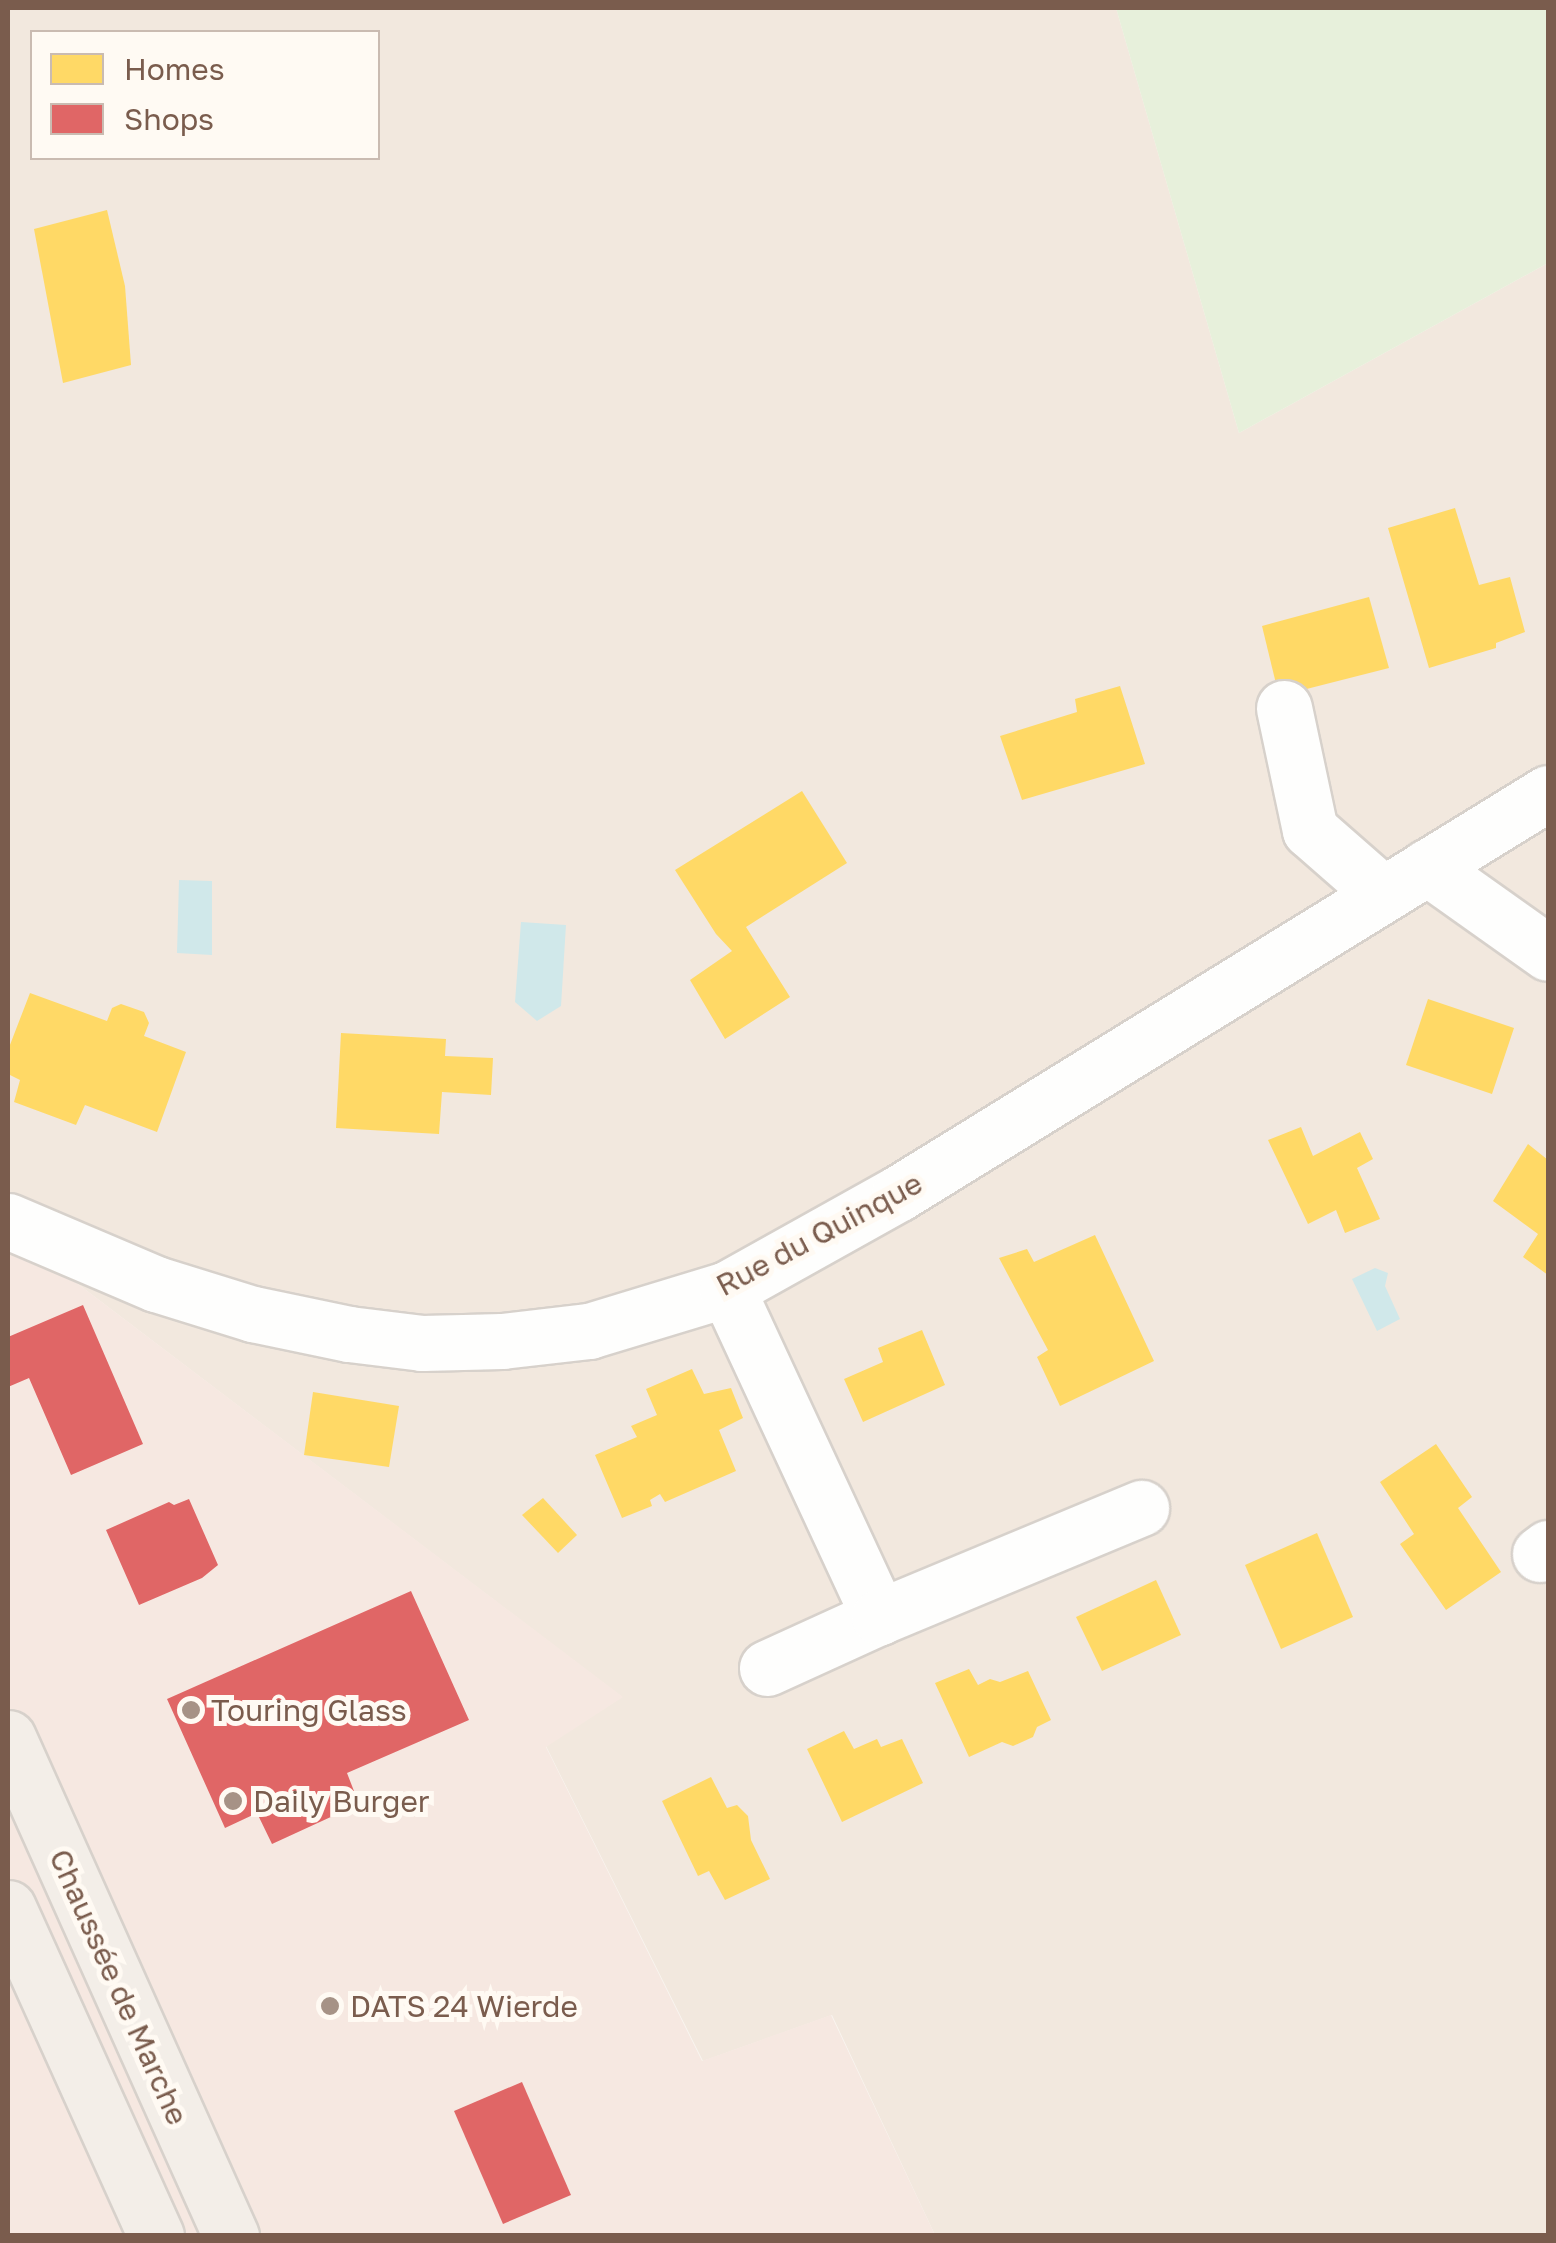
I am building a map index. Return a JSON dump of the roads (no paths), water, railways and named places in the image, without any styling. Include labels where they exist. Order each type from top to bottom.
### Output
[{"type":"main road","name":"Chaussée de Marche","points":[[8,1738],[232,2236]]},
{"type":"main road","points":[[8,1908],[156,2236]]},
{"type":"street","points":[[1284,708],[1310,830],[1548,953]]},
{"type":"street","name":"Rue du Quinque","points":[[8,1221],[156,1284],[253,1314],[349,1334],[422,1342],[502,1341],[589,1331],[727,1289],[900,1193],[1548,793]]},
{"type":"street","points":[[727,1289],[879,1616]]},
{"type":"street","points":[[768,1668],[879,1616],[1141,1508]]},
{"type":"water","points":[[179,880],[212,881],[212,955],[177,953]]},
{"type":"water","points":[[521,922],[566,925],[561,1006],[537,1021],[515,1002]]},
{"type":"water","points":[[1375,1268],[1388,1273],[1385,1286],[1400,1319],[1377,1331],[1352,1279]]},
{"type":"place","name":"Touring Glass","points":[[191,1710]]},
{"type":"place","name":"Daily Burger","points":[[233,1801]]},
{"type":"place","name":"DATS 24 Wierde","points":[[330,2006]]}]
